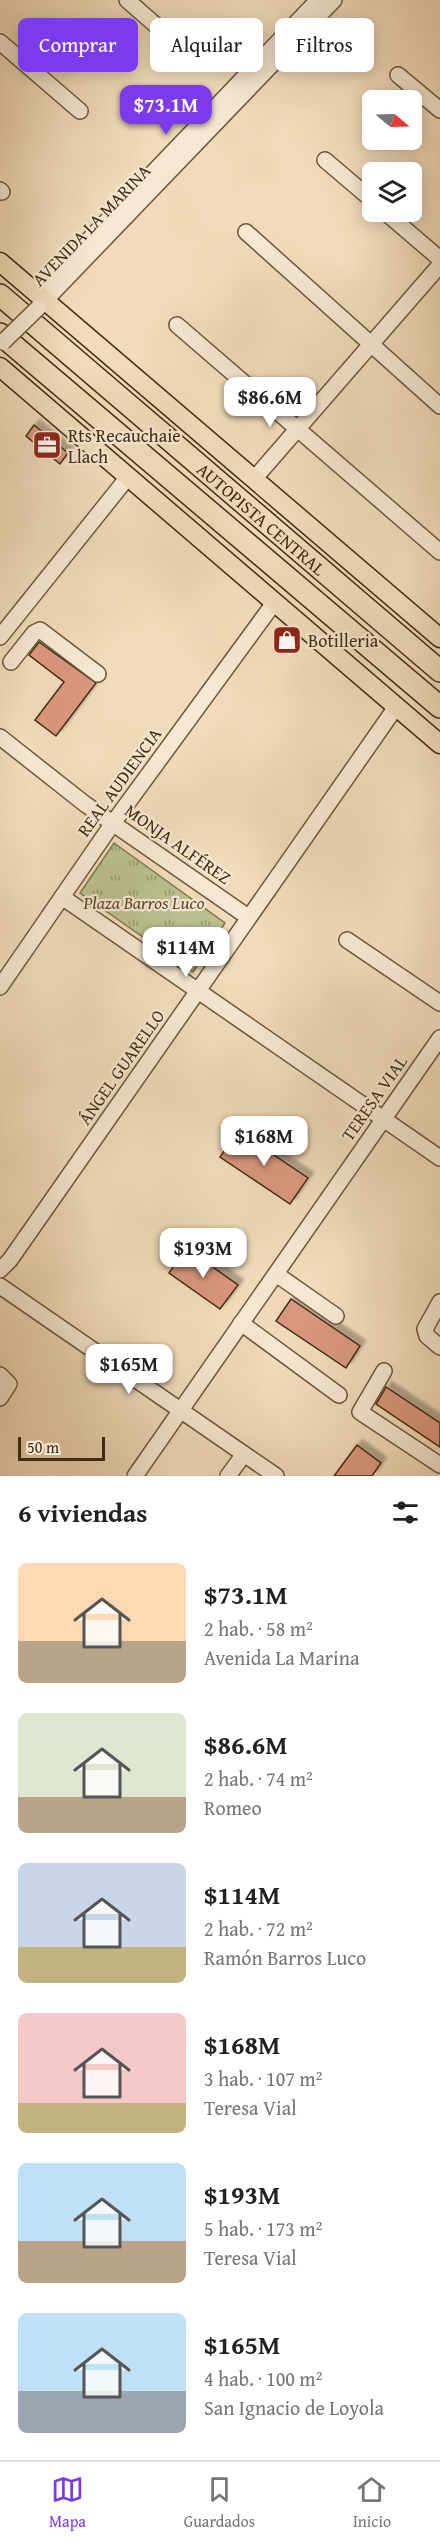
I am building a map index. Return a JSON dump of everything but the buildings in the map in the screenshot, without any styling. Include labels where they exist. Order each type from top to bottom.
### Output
[{"type":"highway","name":"AUTOPISTA CENTRAL","points":[[0,296],[440,671]]},
{"type":"highway","name":"AUTOPISTA CENTRAL","points":[[1,340],[433,701],[440,712]]},
{"type":"main road","points":[[0,262],[40,301],[440,638]]},
{"type":"main road","points":[[0,367],[440,744]]},
{"type":"street","points":[[127,0],[150,20]]},
{"type":"street","name":"AVENIDA LA MARINA","points":[[1,340],[318,6],[334,0]]},
{"type":"street","points":[[0,42],[80,111]]},
{"type":"street","points":[[398,75],[440,110]]},
{"type":"street","points":[[326,160],[362,191]]},
{"type":"street","points":[[397,222],[440,259]]},
{"type":"street","points":[[246,232],[440,406]]},
{"type":"street","points":[[254,479],[440,265]]},
{"type":"street","points":[[177,325],[440,552]]},
{"type":"street","points":[[98,674],[40,630],[34,633],[15,657],[0,637],[128,477]]},
{"type":"street","name":"REAL AUDIENCIA","points":[[0,987],[113,823],[274,603]]},
{"type":"street","name":"ÁNGEL GUARELLO","points":[[0,1270],[10,1260],[396,707]]},
{"type":"street","name":"MONJA ALFÉREZ","points":[[0,737],[113,823],[248,917]]},
{"type":"street","points":[[62,897],[440,1158]]},
{"type":"street","points":[[347,940],[440,1003]]},
{"type":"street","name":"TERESA VIAL","points":[[135,1476],[440,1038]]},
{"type":"street","points":[[276,1274],[336,1316]]},
{"type":"street","points":[[0,1286],[276,1476]]},
{"type":"street","points":[[440,1302],[425,1329],[427,1336],[440,1347]]},
{"type":"street","points":[[241,1323],[339,1395]]},
{"type":"street","points":[[384,1371],[360,1412],[440,1465]]},
{"type":"street","points":[[0,1375],[9,1384],[0,1398]]},
{"type":"street","points":[[228,1476],[244,1454]]},
{"type":"green space","name":"Plaza Barros Luco","points":[[114,843],[225,923],[193,972],[80,893]]},
{"type":"place","name":"Rts Recauchaie Llach","points":[[47,445]]},
{"type":"place","name":"Botilleria","points":[[287,640]]}]
